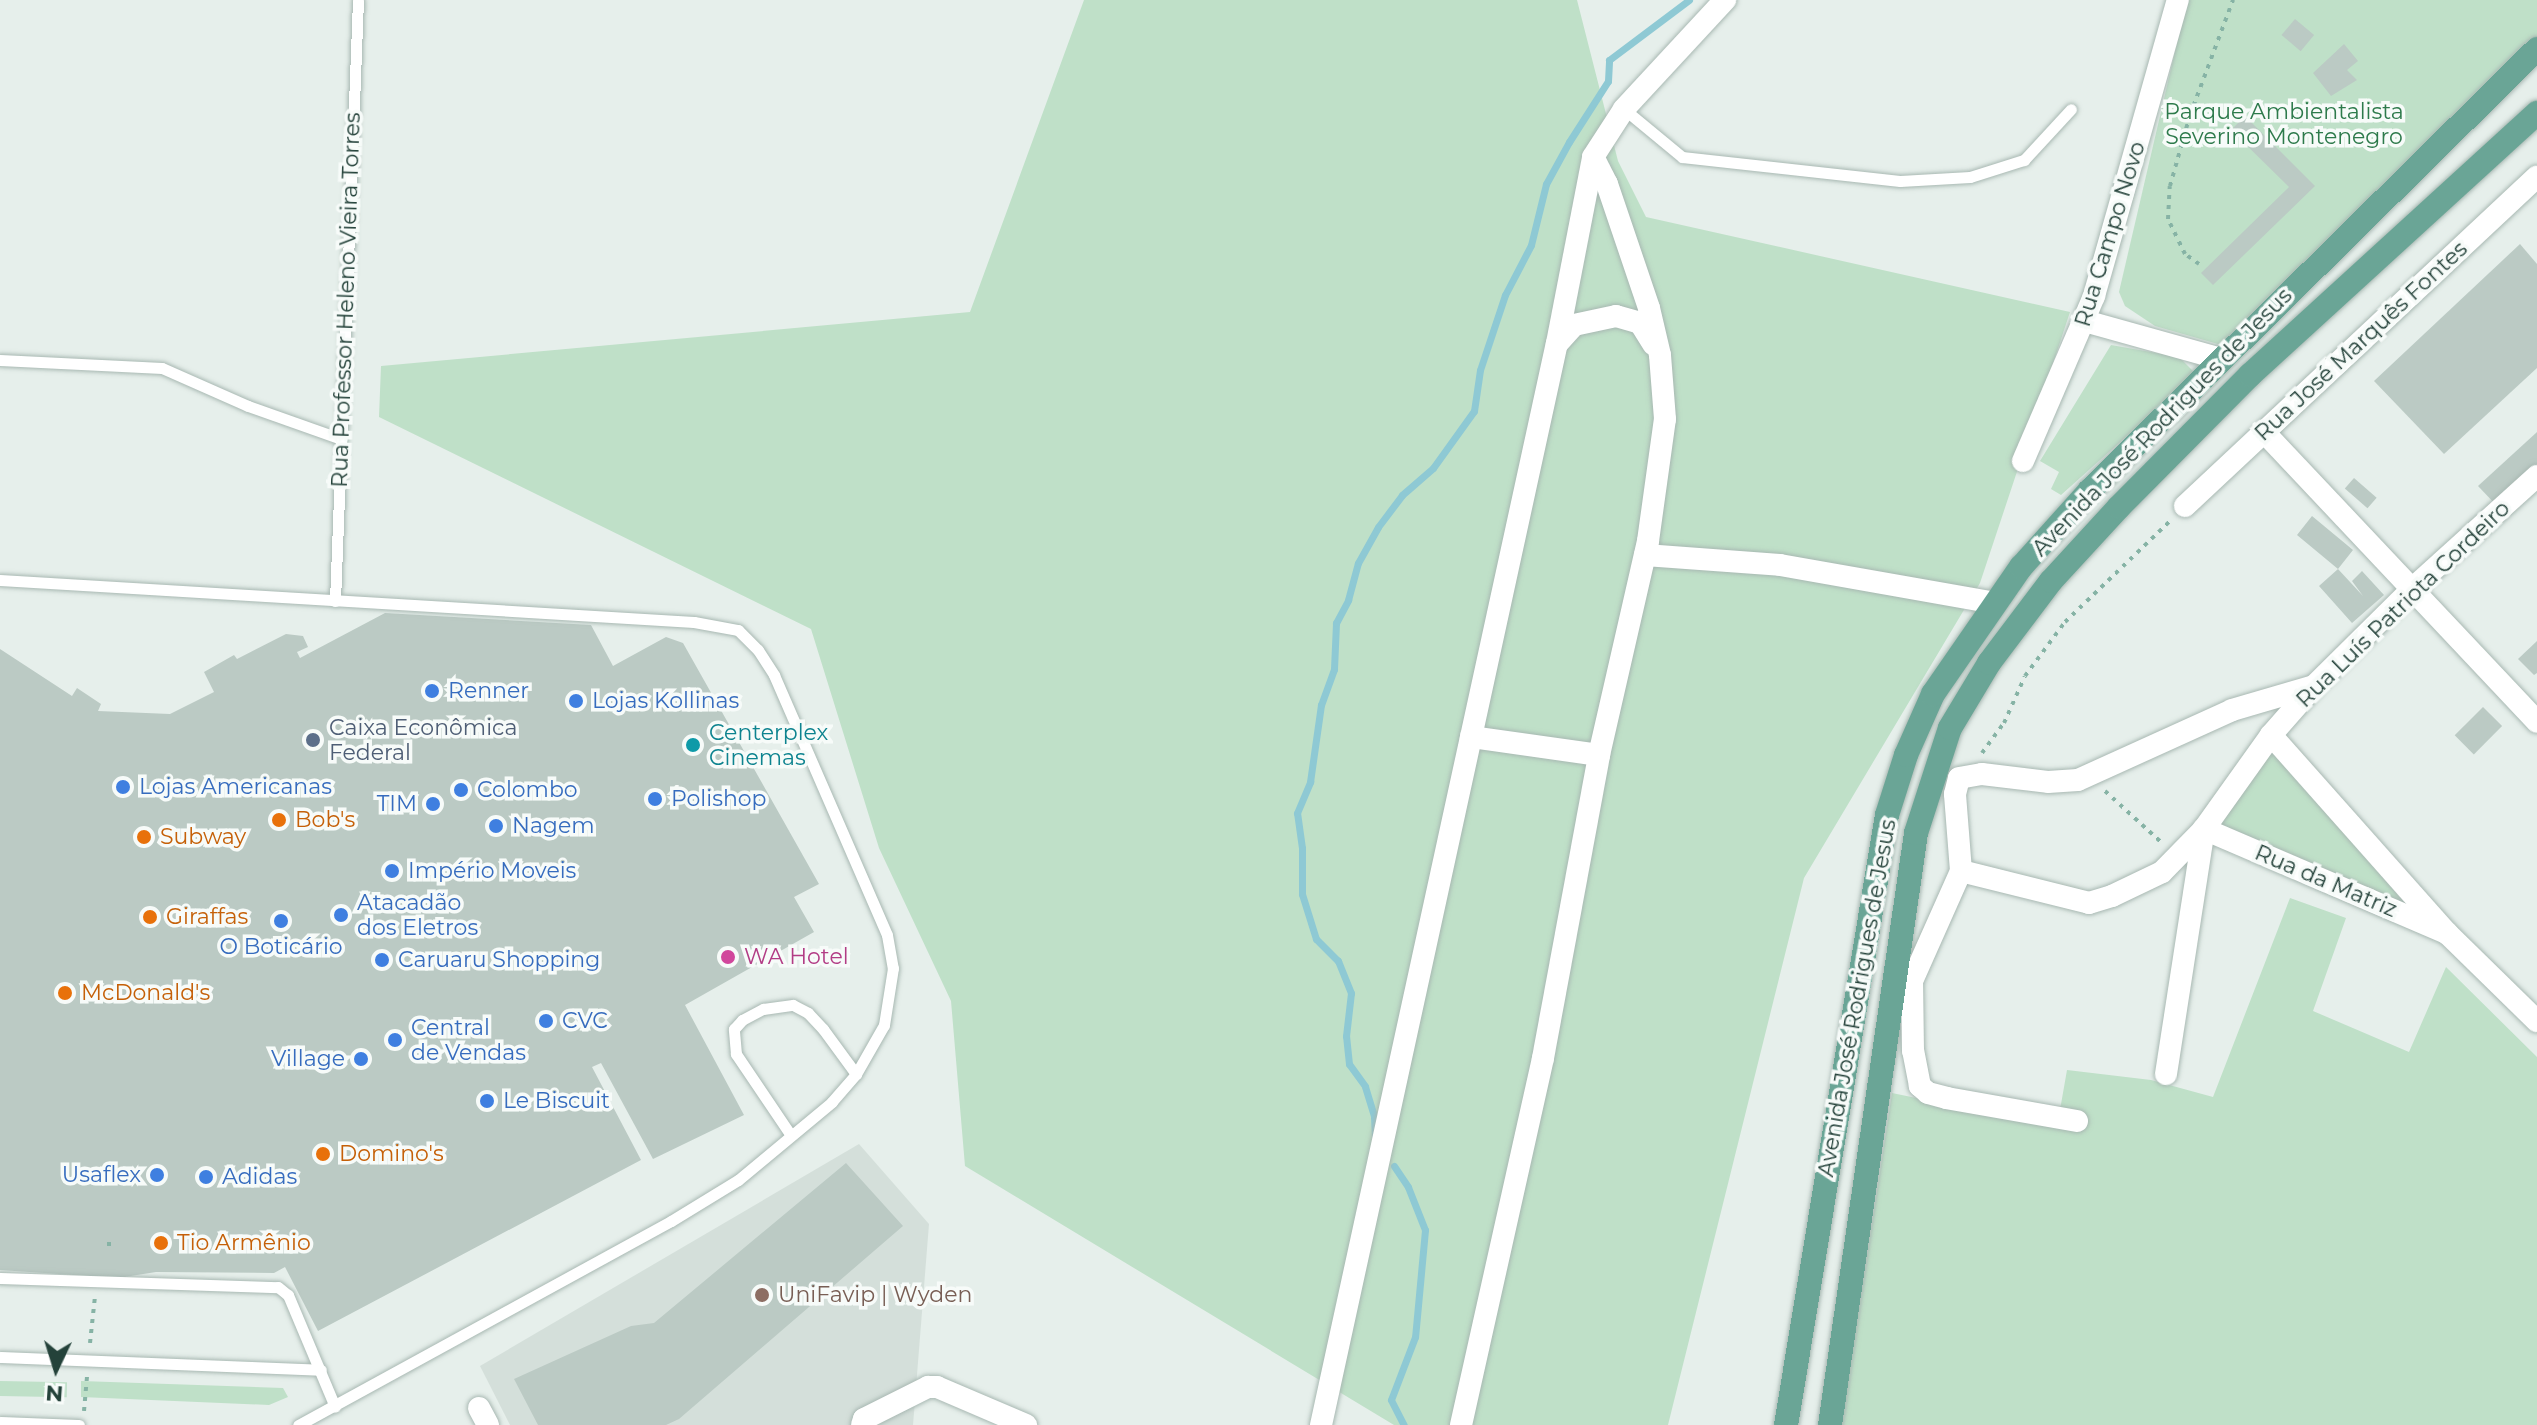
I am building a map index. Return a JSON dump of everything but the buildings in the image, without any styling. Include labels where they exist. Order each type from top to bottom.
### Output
[{"type":"main road","name":"Avenida José Rodrigues de Jesus","points":[[1786,1425],[1887,815],[1906,755],[1933,694],[2021,567],[2090,490],[2537,49]]},
{"type":"main road","name":"Avenida José Rodrigues de Jesus","points":[[1830,1425],[1903,981],[1916,833],[1950,728],[1989,663],[2051,581],[2239,386],[2537,113]]},
{"type":"street","points":[[1321,1425],[1557,343],[1593,157],[1624,109],[1725,0]]},
{"type":"street","name":"Rua Campo Novo","points":[[2023,461],[2085,321],[2178,0]]},
{"type":"street","points":[[1461,1425],[1543,1058],[1599,755],[1645,555],[1665,419],[1660,355],[1649,308],[1607,184],[1593,157]]},
{"type":"street","name":"Rua José Marquês Fontes","points":[[2185,506],[2537,177]]},
{"type":"street","points":[[1557,343],[1574,325],[1616,316],[1640,323],[1660,355]]},
{"type":"street","points":[[2085,321],[2221,359]]},
{"type":"street","points":[[2264,432],[2537,722]]},
{"type":"street","name":"Rua Luís Patriota Cordeiro","points":[[1961,871],[2089,903],[2140,884],[2162,872],[2204,829],[2271,735],[2314,686],[2413,588],[2537,476]]},
{"type":"street","points":[[1645,555],[1780,565],[1995,603]]},
{"type":"street","points":[[2077,1121],[1928,1093],[1920,1086],[1903,981],[1961,871],[1955,794],[1959,778],[1967,775],[2064,783],[2088,776],[2232,710],[2314,686]]},
{"type":"street","points":[[2271,735],[2447,933],[2537,1021]]},
{"type":"street","points":[[1471,737],[1599,755]]},
{"type":"street","points":[[2166,1074],[2204,829]]},
{"type":"street","name":"Rua da Matriz","points":[[2204,829],[2447,933]]},
{"type":"street","points":[[862,1425],[864,1419],[928,1387],[937,1387],[1026,1425]]},
{"type":"lane","name":"Rua Professor Heleno Vieira Torres","points":[[335,601],[358,0]]},
{"type":"lane","points":[[1624,109],[1682,157],[1900,181],[1970,177],[2024,160],[2071,109]]},
{"type":"lane","points":[[0,360],[162,368],[248,406],[341,439]]},
{"type":"lane","points":[[0,580],[694,622],[738,630],[758,650],[774,675],[887,935],[893,968],[884,1025],[856,1074],[832,1102],[738,1180],[671,1221],[298,1425]]},
{"type":"lane","points":[[790,1134],[736,1054],[734,1029],[742,1020],[763,1009],[793,1005],[808,1013],[823,1029],[856,1074]]},
{"type":"lane","points":[[0,1278],[278,1287],[288,1295],[335,1407]]},
{"type":"lane","points":[[0,1357],[321,1370]]},
{"type":"lane","points":[[0,1422],[78,1425]]},
{"type":"path","points":[[2199,264],[2185,254],[2168,219],[2170,186],[2190,115],[2233,0]]},
{"type":"path","points":[[1967,775],[2004,723],[2025,676],[2065,622],[2185,506]]},
{"type":"path","points":[[2088,776],[2178,856]]},
{"type":"path","points":[[109,1238],[109,1246]]},
{"type":"path","points":[[89,1360],[94,1308]]},
{"type":"path","points":[[78,1425],[86,1386]]},
{"type":"shaded area","name":"UniFavip | Wyden","points":[[859,1144],[929,1224],[913,1425],[510,1425],[480,1366]]},
{"type":"green space","points":[[1084,0],[1577,0],[1618,161],[1646,217],[2070,312],[1980,583],[1804,878],[1668,1425],[1394,1425],[965,1166],[951,1001],[879,848],[811,629],[379,417],[381,366],[970,312]]},
{"type":"green space","name":"Parque Ambientalista Severino Montenegro","points":[[2187,0],[2537,0],[2537,49],[2232,348],[2155,326],[2125,306],[2119,292]]},
{"type":"green space","points":[[2111,345],[2179,357],[2196,374],[2061,495],[2051,489],[2059,472],[2040,461]]},
{"type":"green space","points":[[2272,746],[2418,919],[2215,827]]},
{"type":"green space","points":[[2290,898],[2346,918],[2313,1011],[2409,1052],[2446,967],[2537,1057],[2537,1425],[1841,1425],[1892,1093],[2057,1127],[2067,1070],[2151,1080],[2213,1097]]},
{"type":"green space","points":[[0,1381],[67,1382],[67,1397],[0,1396]]},
{"type":"green space","points":[[81,1381],[283,1388],[288,1397],[269,1405],[81,1397]]},
{"type":"waterway","points":[[1375,1136],[1374,1116],[1365,1086],[1349,1064],[1346,1036],[1351,993],[1338,961],[1316,939],[1302,894],[1302,848],[1297,813],[1310,782],[1321,705],[1334,669],[1336,623],[1348,600],[1358,563],[1378,527],[1402,495],[1433,468],[1474,411],[1480,370],[1505,295],[1531,245],[1546,184],[1608,81],[1609,60],[1689,0]]},
{"type":"waterway","points":[[1394,1166],[1408,1187],[1425,1230],[1415,1337],[1391,1400],[1404,1425]]},
{"type":"place","name":"Renner","points":[[432,691]]},
{"type":"place","name":"Lojas Kollinas","points":[[576,701]]},
{"type":"place","name":"Caixa Econômica Federal","points":[[313,740]]},
{"type":"place","name":"Centerplex Cinemas","points":[[693,745]]},
{"type":"place","name":"Lojas Americanas","points":[[123,787]]},
{"type":"place","name":"Colombo","points":[[461,790]]},
{"type":"place","name":"Polishop","points":[[655,799]]},
{"type":"place","name":"TIM","points":[[433,804]]},
{"type":"place","name":"Bob's","points":[[279,820]]},
{"type":"place","name":"Nagem","points":[[496,826]]},
{"type":"place","name":"Subway","points":[[144,837]]},
{"type":"place","name":"Império Moveis","points":[[392,871]]},
{"type":"place","name":"Atacadão dos Eletros","points":[[341,915]]},
{"type":"place","name":"Giraffas","points":[[150,917]]},
{"type":"place","name":"O Boticário","points":[[281,921]]},
{"type":"place","name":"WA Hotel","points":[[728,957]]},
{"type":"place","name":"Caruaru Shopping","points":[[382,960]]},
{"type":"place","name":"McDonald's","points":[[65,993]]},
{"type":"place","name":"CVC","points":[[546,1021]]},
{"type":"place","name":"Central de Vendas","points":[[395,1040]]},
{"type":"place","name":"Village","points":[[361,1059]]},
{"type":"place","name":"Le Biscuit","points":[[487,1101]]},
{"type":"place","name":"Domino's","points":[[323,1154]]},
{"type":"place","name":"Usaflex","points":[[157,1175]]},
{"type":"place","name":"Adidas","points":[[206,1177]]},
{"type":"place","name":"Tio Armênio","points":[[161,1243]]},
{"type":"place","name":"UniFavip | Wyden","points":[[762,1295]]}]
